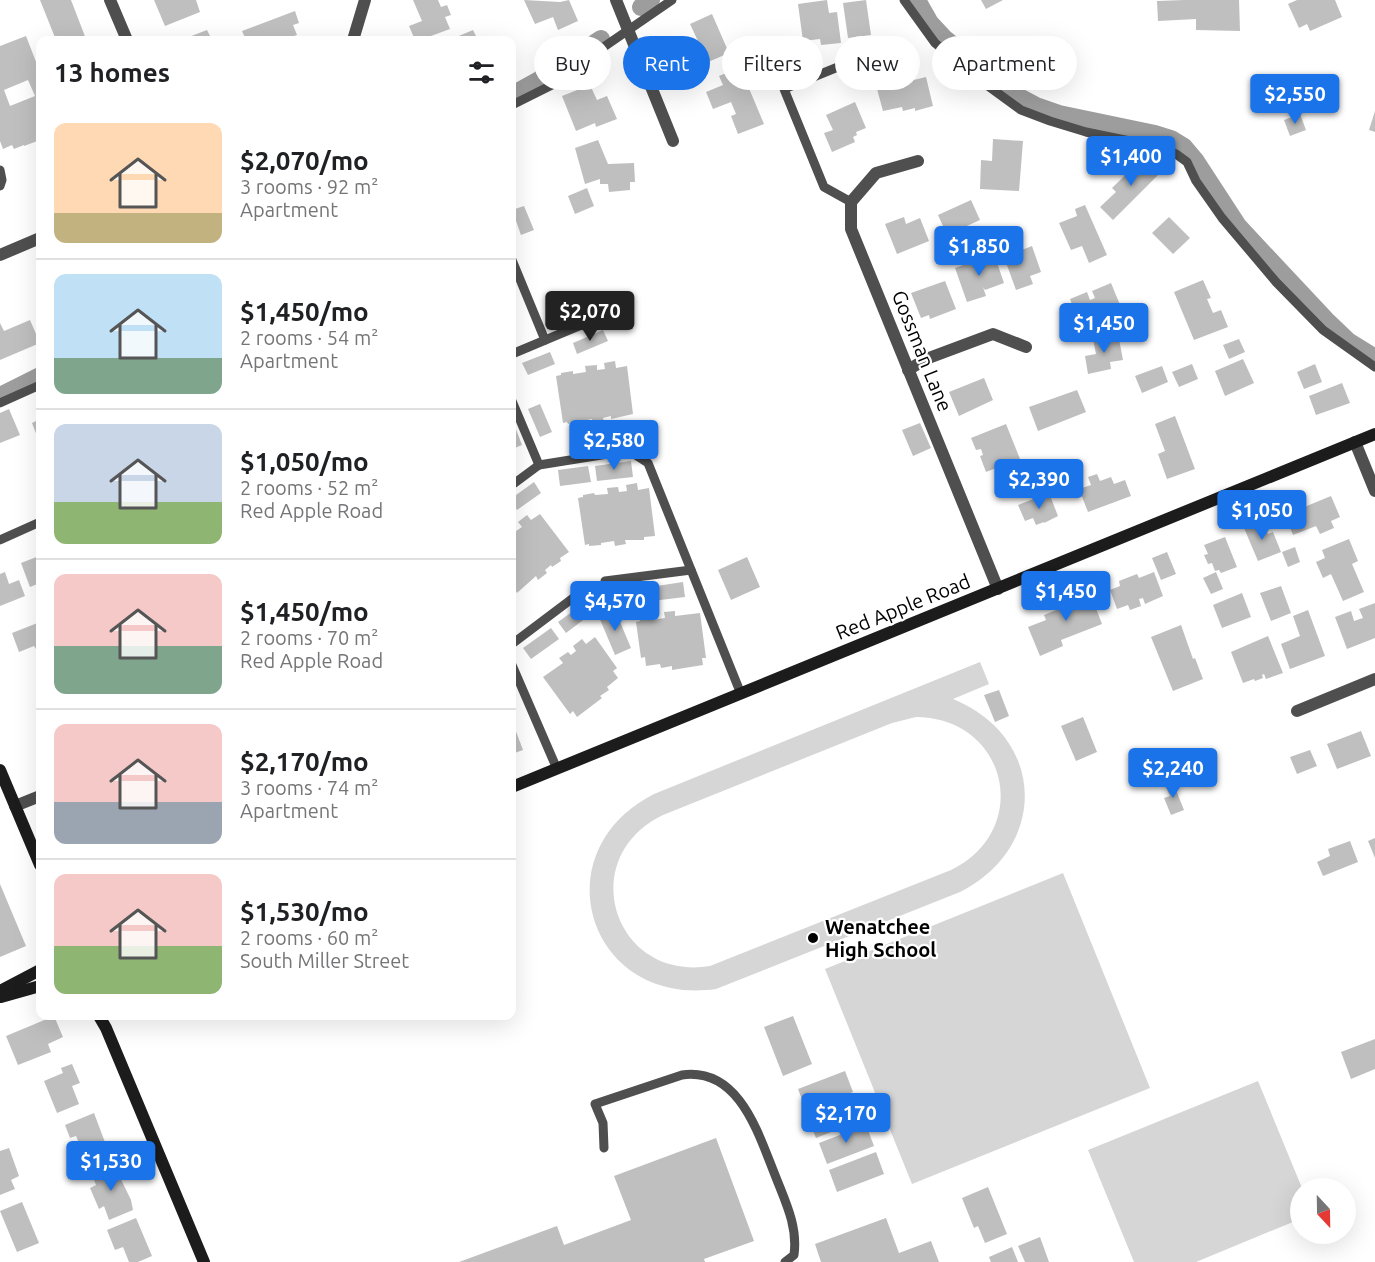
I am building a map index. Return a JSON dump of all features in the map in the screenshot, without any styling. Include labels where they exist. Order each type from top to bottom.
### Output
[{"type":"street","points":[[110,0],[125,36]]},
{"type":"street","points":[[354,36],[366,0]]},
{"type":"street","points":[[616,0],[673,141]]},
{"type":"street","points":[[851,202],[876,173],[918,161]]},
{"type":"street","name":"Gossman Lane","points":[[851,202],[851,229],[998,589]]},
{"type":"street","points":[[0,255],[36,240]]},
{"type":"street","points":[[908,370],[926,359],[993,334],[1026,347]]},
{"type":"street","name":"Red Apple Road","points":[[516,785],[1375,434]]},
{"type":"street","points":[[1355,442],[1375,491]]},
{"type":"street","points":[[1297,711],[1375,679]]},
{"type":"street","points":[[0,770],[36,856]]},
{"type":"street","points":[[15,806],[36,798]]},
{"type":"street","points":[[0,991],[36,972]]},
{"type":"street","points":[[0,997],[36,987]]},
{"type":"street","points":[[105,1022],[204,1262]]},
{"type":"lane","points":[[516,103],[552,85],[672,0]]},
{"type":"lane","points":[[904,0],[935,43],[1022,110],[1086,132],[1159,147],[1176,154],[1187,162],[1196,181],[1222,218],[1281,287],[1323,330],[1375,367]]},
{"type":"lane","points":[[835,69],[784,89],[824,187],[851,202]]},
{"type":"lane","points":[[0,170],[2,180],[0,186]]},
{"type":"lane","points":[[516,270],[545,340]]},
{"type":"lane","points":[[516,352],[593,320]]},
{"type":"lane","points":[[0,403],[36,387]]},
{"type":"lane","points":[[516,410],[539,465]]},
{"type":"lane","points":[[516,482],[539,465],[620,452],[634,454],[648,463],[741,694]]},
{"type":"lane","points":[[0,540],[36,524]]},
{"type":"lane","points":[[605,581],[691,570]]},
{"type":"lane","points":[[516,641],[577,595]]},
{"type":"lane","points":[[516,674],[557,769]]},
{"type":"lane","points":[[604,1148],[603,1123],[595,1104],[694,1073],[704,1074],[727,1087],[752,1116],[792,1220],[794,1255],[785,1262]]},
{"type":"shaded area","points":[[980,662],[989,684],[953,699],[984,716],[1006,739],[1020,765],[1025,793],[1021,821],[1010,848],[989,872],[960,892],[716,989],[672,988],[636,974],[610,951],[594,920],[590,886],[598,851],[619,820],[654,794]],"holes":[[[916,717],[947,722],[972,736],[989,755],[999,779],[1000,804],[993,829],[977,852],[951,870],[710,966],[677,966],[650,955],[629,937],[617,913],[613,886],[619,859],[636,834],[663,815],[892,723]]]},
{"type":"shaded area","points":[[1063,873],[1150,1088],[912,1184],[825,969]]},
{"type":"shaded area","points":[[1258,1081],[1298,1178],[1290,1178],[1290,1223],[1196,1262],[1134,1262],[1088,1150]]},
{"type":"building","points":[[40,0],[71,0],[85,36],[54,36]]},
{"type":"building","points":[[154,0],[196,0],[200,12],[165,26]]},
{"type":"building","points":[[413,0],[438,0],[441,7],[447,5],[451,15],[445,17],[450,29],[431,36],[413,36],[409,26],[422,21]]},
{"type":"building","points":[[524,0],[560,2],[569,0],[578,21],[558,30],[553,17],[535,24]]},
{"type":"building","points":[[827,0],[829,13],[837,12],[840,36],[835,36],[835,44],[823,45],[823,36],[802,36],[798,4]]},
{"type":"building","points":[[866,0],[871,35],[848,36],[843,3]]},
{"type":"building","points":[[981,0],[1003,0],[986,9]]},
{"type":"building","points":[[1239,0],[1240,31],[1196,30],[1196,19],[1158,21],[1157,1]]},
{"type":"building","points":[[1297,0],[1335,0],[1342,17],[1310,31],[1307,24],[1299,28],[1288,4]]},
{"type":"building","points":[[295,11],[299,23],[293,25],[297,35],[294,36],[244,36],[242,31]]},
{"type":"building","points":[[712,14],[722,37],[722,56],[710,61],[710,36],[696,36],[690,24]]},
{"type":"building","points":[[207,30],[210,36],[191,36]]},
{"type":"building","points":[[473,30],[476,36],[459,36]]},
{"type":"building","points":[[26,36],[36,62],[36,142],[14,149],[12,145],[3,149],[0,141],[0,46]],"holes":[[[28,80],[35,96],[10,106],[4,90]]]},
{"type":"building","points":[[926,77],[933,106],[915,111],[915,108],[903,111],[902,107],[883,111],[877,90],[920,90],[920,78]]},
{"type":"building","points":[[722,85],[722,90],[750,90],[764,124],[738,134],[731,116],[736,114],[731,102],[713,109],[706,92]]},
{"type":"building","points":[[577,90],[592,90],[597,100],[607,96],[617,119],[596,127],[595,123],[576,131],[562,96]]},
{"type":"building","points":[[855,102],[866,128],[856,132],[857,135],[853,137],[855,142],[832,152],[824,133],[833,130],[826,115]]},
{"type":"building","points":[[1375,111],[1375,132],[1369,130]]},
{"type":"building","points":[[1300,114],[1306,130],[1290,136],[1284,120]]},
{"type":"building","points":[[993,139],[1023,141],[1019,191],[980,189],[981,160],[992,161]]},
{"type":"building","points":[[598,140],[608,164],[634,163],[635,182],[630,182],[630,190],[609,192],[608,184],[600,184],[600,179],[585,184],[575,148]]},
{"type":"building","points":[[1146,155],[1162,171],[1113,220],[1100,207],[1116,192],[1112,188]]},
{"type":"building","points":[[587,188],[594,206],[575,214],[568,196]]},
{"type":"building","points":[[971,200],[980,220],[947,235],[938,215]]},
{"type":"building","points":[[1085,205],[1107,255],[1089,263],[1082,246],[1071,250],[1059,223],[1077,216],[1075,209]]},
{"type":"building","points":[[524,206],[534,230],[521,235],[516,221],[516,209]]},
{"type":"building","points":[[904,217],[906,224],[920,218],[929,241],[897,254],[885,224]]},
{"type":"building","points":[[1169,217],[1190,238],[1173,254],[1152,233]]},
{"type":"building","points":[[1032,246],[1041,272],[1030,276],[1033,284],[1016,290],[1004,257]]},
{"type":"building","points":[[994,254],[1004,283],[985,290],[983,287],[986,296],[967,302],[955,268]]},
{"type":"building","points":[[1203,280],[1211,298],[1207,299],[1213,313],[1221,310],[1228,327],[1194,340],[1174,292]]},
{"type":"building","points":[[945,281],[956,309],[930,319],[929,315],[921,318],[911,293]]},
{"type":"building","points":[[1111,283],[1125,317],[1092,331],[1085,314],[1077,317],[1070,299],[1087,292],[1090,300],[1095,298],[1092,291]]},
{"type":"building","points":[[30,320],[36,334],[36,345],[0,360],[0,323],[4,331]]},
{"type":"building","points":[[603,330],[608,341],[577,354],[573,343]]},
{"type":"building","points":[[1118,334],[1123,360],[1110,362],[1111,369],[1088,374],[1085,356],[1096,354],[1093,339]]},
{"type":"building","points":[[1239,339],[1245,352],[1229,359],[1223,345]]},
{"type":"building","points":[[550,352],[555,364],[528,375],[522,363]]},
{"type":"building","points":[[1243,359],[1254,383],[1225,396],[1215,371]]},
{"type":"building","points":[[615,361],[616,368],[627,366],[633,414],[611,419],[611,416],[603,418],[604,422],[593,423],[592,419],[563,423],[556,376],[573,371],[573,374],[586,372],[585,366],[597,365],[597,370],[605,369],[604,363]]},
{"type":"building","points":[[1192,364],[1198,379],[1179,387],[1172,372]]},
{"type":"building","points":[[1315,364],[1322,382],[1304,389],[1297,372]]},
{"type":"building","points":[[1162,366],[1168,382],[1142,393],[1135,376]]},
{"type":"building","points":[[984,378],[993,400],[959,416],[949,392]]},
{"type":"building","points":[[1342,383],[1350,403],[1316,415],[1309,396]]},
{"type":"building","points":[[1077,390],[1086,412],[1038,431],[1029,407]]},
{"type":"building","points":[[540,404],[552,432],[540,437],[528,409]]},
{"type":"building","points":[[9,409],[20,435],[0,443],[0,413]]},
{"type":"building","points":[[1175,416],[1195,469],[1167,479],[1158,454],[1165,451],[1155,424]]},
{"type":"building","points":[[36,421],[36,434],[32,423]]},
{"type":"building","points":[[920,423],[931,448],[913,456],[902,430]]},
{"type":"building","points":[[1006,424],[1020,459],[986,472],[980,456],[983,455],[981,449],[976,450],[971,438]]},
{"type":"building","points":[[516,429],[522,445],[516,447]]},
{"type":"building","points":[[631,461],[633,477],[597,481],[595,466]]},
{"type":"building","points":[[588,466],[591,482],[560,486],[558,470]]},
{"type":"building","points":[[1097,474],[1100,481],[1111,477],[1114,484],[1125,480],[1131,496],[1088,512],[1079,489],[1091,485],[1088,477]]},
{"type":"building","points":[[534,482],[541,493],[517,510],[516,495]]},
{"type":"building","points":[[637,483],[638,490],[649,488],[655,536],[644,537],[644,540],[625,540],[626,544],[615,546],[614,541],[601,543],[601,545],[585,545],[578,498],[594,493],[595,495],[608,494],[607,488],[618,487],[619,492],[627,491],[626,485]]},
{"type":"building","points":[[1049,493],[1058,516],[1036,525],[1033,518],[1025,521],[1018,505]]},
{"type":"building","points":[[1331,496],[1340,517],[1331,521],[1334,528],[1320,534],[1316,526],[1293,535],[1285,515]]},
{"type":"building","points":[[540,514],[569,552],[560,558],[561,561],[545,570],[547,573],[538,580],[536,576],[517,593],[516,531],[522,527],[518,522],[527,515],[531,520]]},
{"type":"building","points":[[1262,520],[1268,534],[1273,532],[1281,552],[1258,561],[1244,528]]},
{"type":"building","points":[[1225,537],[1237,567],[1221,573],[1219,570],[1215,571],[1212,563],[1208,564],[1204,555],[1208,554],[1204,545]]},
{"type":"building","points":[[1349,539],[1358,561],[1352,564],[1364,592],[1343,601],[1331,574],[1323,578],[1316,562],[1325,558],[1322,550]]},
{"type":"building","points":[[1295,547],[1300,562],[1288,567],[1282,552]]},
{"type":"building","points":[[1167,552],[1176,574],[1161,580],[1152,558]]},
{"type":"building","points":[[36,557],[36,585],[30,587],[21,563]]},
{"type":"building","points":[[747,557],[760,587],[731,600],[718,570]]},
{"type":"building","points":[[5,572],[9,584],[19,580],[25,596],[0,606],[0,574]]},
{"type":"building","points":[[1154,572],[1163,596],[1145,604],[1143,598],[1139,599],[1141,606],[1130,610],[1128,605],[1117,609],[1110,590],[1120,586],[1119,581],[1137,574],[1139,578]]},
{"type":"building","points":[[1216,572],[1223,589],[1211,594],[1203,578]]},
{"type":"building","points":[[683,582],[685,597],[652,601],[650,587]]},
{"type":"building","points":[[1087,585],[1102,624],[1061,640],[1063,646],[1040,656],[1028,627],[1046,620],[1044,615],[1076,602],[1072,591]]},
{"type":"building","points":[[1281,586],[1291,613],[1271,621],[1260,593]]},
{"type":"building","points":[[641,589],[642,602],[613,606],[611,593]]},
{"type":"building","points":[[1242,593],[1251,617],[1222,628],[1213,605]]},
{"type":"building","points":[[1375,603],[1375,638],[1347,649],[1335,617],[1351,611],[1354,621],[1363,618],[1359,609]]},
{"type":"building","points":[[583,604],[591,614],[566,633],[558,622]]},
{"type":"building","points":[[615,610],[631,648],[615,655],[599,617]]},
{"type":"building","points":[[1308,610],[1325,656],[1290,669],[1281,644],[1300,636],[1293,616]]},
{"type":"building","points":[[675,611],[675,616],[700,613],[706,658],[702,658],[703,665],[672,670],[672,666],[661,668],[660,664],[646,666],[645,657],[641,658],[636,622],[640,621],[640,616],[651,614],[652,620],[665,618],[664,612]]},
{"type":"building","points":[[36,624],[36,649],[34,646],[19,652],[12,633]]},
{"type":"building","points":[[1181,625],[1203,679],[1173,691],[1151,637]]},
{"type":"building","points":[[551,628],[559,639],[531,659],[523,648]]},
{"type":"building","points":[[1268,636],[1283,673],[1266,679],[1264,674],[1263,678],[1243,683],[1231,652]]},
{"type":"building","points":[[595,637],[617,668],[613,671],[618,678],[607,687],[609,690],[600,696],[602,698],[577,717],[573,711],[570,714],[543,677],[563,663],[559,658],[568,652],[571,655],[576,651],[573,646],[582,639],[586,644]]},
{"type":"building","points":[[999,690],[1009,716],[995,722],[984,695]]},
{"type":"building","points":[[1083,717],[1097,752],[1076,761],[1061,726]]},
{"type":"building","points":[[1361,731],[1371,756],[1337,769],[1327,744]]},
{"type":"building","points":[[516,732],[523,750],[516,753]]},
{"type":"building","points":[[1310,750],[1317,766],[1297,774],[1290,757]]},
{"type":"building","points":[[1172,780],[1184,810],[1171,815],[1164,798],[1170,796],[1164,783]]},
{"type":"building","points":[[1375,838],[1375,858],[1368,841]]},
{"type":"building","points":[[1350,841],[1358,862],[1323,876],[1317,862],[1330,856],[1328,849]]},
{"type":"building","points":[[0,884],[26,946],[0,957]]},
{"type":"building","points":[[793,1016],[812,1064],[783,1076],[764,1027]]},
{"type":"building","points":[[44,1020],[56,1020],[63,1037],[48,1044],[51,1052],[18,1065],[6,1036]]},
{"type":"building","points":[[1375,1039],[1375,1069],[1351,1079],[1341,1052]]},
{"type":"building","points":[[72,1064],[80,1083],[72,1086],[79,1104],[57,1113],[44,1081],[63,1073],[61,1068]]},
{"type":"building","points":[[845,1071],[853,1092],[806,1110],[798,1089]]},
{"type":"building","points":[[855,1097],[864,1119],[816,1138],[807,1116]]},
{"type":"building","points":[[94,1113],[109,1153],[87,1162],[76,1136],[70,1138],[65,1125]]},
{"type":"building","points":[[866,1125],[874,1146],[827,1164],[819,1143]]},
{"type":"building","points":[[716,1138],[754,1241],[704,1259],[705,1262],[459,1262],[557,1226],[564,1245],[631,1220],[614,1176]]},
{"type":"building","points":[[9,1148],[19,1176],[11,1180],[15,1189],[0,1195],[0,1151]]},
{"type":"building","points":[[876,1152],[884,1174],[837,1192],[829,1170]]},
{"type":"building","points":[[113,1163],[131,1200],[133,1210],[109,1220],[104,1206],[99,1209],[90,1188],[96,1185],[91,1172]]},
{"type":"building","points":[[988,1187],[1007,1234],[985,1243],[978,1226],[974,1228],[962,1198]]},
{"type":"building","points":[[22,1202],[39,1243],[17,1252],[0,1211]]},
{"type":"building","points":[[136,1218],[152,1256],[138,1262],[129,1262],[123,1247],[115,1250],[107,1230]]},
{"type":"building","points":[[886,1218],[899,1253],[931,1241],[939,1262],[821,1262],[815,1244]]},
{"type":"building","points":[[1040,1237],[1049,1262],[1025,1262],[1018,1246]]},
{"type":"building","points":[[1012,1247],[1018,1262],[991,1262],[989,1257]]},
{"type":"waterway","points":[[641,7],[651,0]]},
{"type":"waterway","points":[[917,0],[930,23],[944,38],[1021,98],[1059,114],[1155,134],[1171,139],[1184,147],[1238,226],[1326,320],[1348,341],[1375,358]]},
{"type":"waterway","points":[[516,93],[534,83]]},
{"type":"waterway","points":[[0,396],[36,378]]},
{"type":"place","name":"Wenatchee High School","points":[[813,938]]}]
